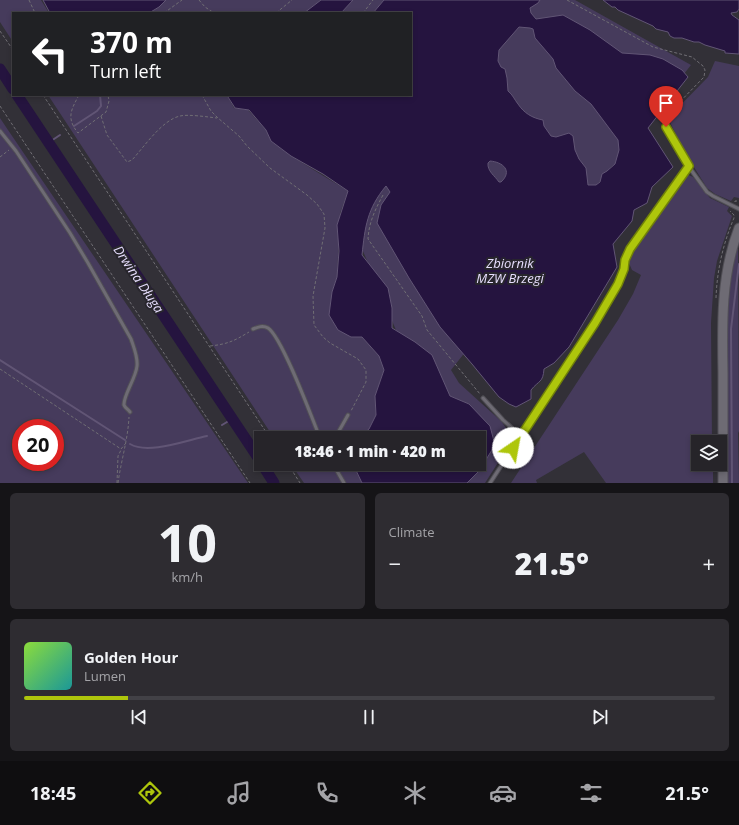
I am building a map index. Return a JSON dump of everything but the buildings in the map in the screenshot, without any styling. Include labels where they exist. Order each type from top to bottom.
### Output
[{"type":"street","points":[[723,483],[722,330],[724,299],[730,258],[739,228]]},
{"type":"lane","points":[[666,127],[689,166],[707,192],[739,209]]},
{"type":"lane","points":[[0,133],[12,146],[74,238],[131,339],[136,353],[137,367],[124,403],[130,412]]},
{"type":"lane","points":[[490,483],[595,323],[618,284],[630,249],[689,166]]},
{"type":"lane","points":[[253,329],[263,327],[268,328],[276,338],[284,352],[317,431]]},
{"type":"lane","points":[[483,398],[502,420],[521,436]]},
{"type":"lane","points":[[339,431],[348,415]]},
{"type":"lane","points":[[337,471],[344,483]]},
{"type":"path","points":[[29,0],[35,12]]},
{"type":"path","points":[[165,12],[182,0]]},
{"type":"path","points":[[199,0],[205,7],[212,12]]},
{"type":"path","points":[[277,12],[292,0]]},
{"type":"path","points":[[364,12],[373,0]]},
{"type":"path","points":[[567,0],[653,47],[692,57],[703,66],[705,70],[704,77],[667,115],[665,120],[666,127]]},
{"type":"path","points":[[0,31],[12,49]]},
{"type":"path","points":[[44,96],[265,431]]},
{"type":"path","points":[[78,96],[70,115],[71,123],[78,133],[106,112],[109,107],[108,96]]},
{"type":"path","points":[[203,96],[211,111],[218,118],[239,136],[247,146],[270,168],[317,204],[324,214],[325,228],[313,296],[314,325],[323,337],[330,343],[358,358],[366,370],[366,382],[348,415]]},
{"type":"path","points":[[0,106],[250,483]]},
{"type":"path","points":[[101,116],[107,135],[127,162],[132,160],[163,127],[179,116],[186,115],[218,118]]},
{"type":"path","points":[[0,157],[12,146]]},
{"type":"path","points":[[383,195],[374,213],[369,228],[368,239],[422,316],[427,330],[483,398]]},
{"type":"path","points":[[209,346],[233,342],[253,329]]},
{"type":"path","points":[[0,369],[121,449]]},
{"type":"path","points":[[117,483],[126,443],[130,412]]},
{"type":"path","points":[[117,483],[118,456],[126,443]]},
{"type":"path","points":[[292,471],[300,483]]},
{"type":"shaded area","points":[[0,0],[41,0],[48,12],[12,12],[12,40],[0,22]]},
{"type":"shaded area","points":[[166,0],[321,0],[305,12],[151,12]]},
{"type":"shaded area","points":[[353,0],[384,0],[374,12],[342,12]]},
{"type":"shaded area","points":[[514,0],[575,0],[691,65],[617,159],[615,164],[611,167],[451,370],[459,383],[502,422],[513,439],[485,483],[467,483],[479,471],[486,471],[486,460],[495,445],[469,404],[450,396],[426,402],[345,208]]},
{"type":"shaded area","points":[[715,61],[739,66],[739,198],[734,197],[731,201],[715,194],[707,188],[684,151],[668,118],[708,77]]},
{"type":"shaded area","points":[[49,96],[229,96],[228,97],[234,108],[248,110],[266,130],[271,141],[291,156],[348,191],[340,213],[337,277],[332,292],[351,337],[362,337],[379,356],[384,370],[375,396],[376,415],[367,431],[269,431]]},
{"type":"shaded area","points":[[0,118],[248,483],[0,483]]},
{"type":"shaded area","points":[[686,174],[693,177],[710,198],[729,207],[727,211],[732,216],[717,261],[714,278],[711,323],[712,435],[691,435],[691,471],[713,471],[713,483],[606,483],[584,452],[536,480],[537,483],[511,483],[618,320],[633,294],[641,275],[632,270],[629,263],[637,244],[648,226]]},
{"type":"shaded area","points":[[738,245],[739,483],[727,483],[727,316],[730,280]]},
{"type":"shaded area","points":[[296,471],[356,471],[362,483],[304,483]]},
{"type":"water","points":[[43,0],[166,0],[151,12],[49,12]]},
{"type":"water","points":[[321,0],[353,0],[342,12],[305,12]]},
{"type":"water","name":"Zbiornik MZW Brzegi","points":[[384,0],[540,0],[530,8],[531,13],[536,19],[563,15],[590,30],[622,53],[650,55],[663,59],[682,70],[688,77],[648,128],[673,167],[652,187],[647,203],[634,210],[632,221],[613,244],[617,267],[569,347],[554,363],[544,369],[542,379],[531,390],[531,399],[516,407],[499,397],[440,327],[409,278],[377,223],[381,205],[390,192],[386,186],[375,203],[366,227],[362,255],[388,288],[392,308],[392,328],[415,342],[432,355],[450,396],[469,404],[490,426],[495,445],[486,460],[486,431],[367,431],[376,415],[375,396],[384,370],[379,356],[362,337],[351,337],[338,330],[329,315],[332,292],[337,277],[339,251],[337,225],[348,191],[323,174],[291,156],[271,141],[266,130],[249,110],[235,108],[228,97],[229,96],[412,96],[412,12],[374,12]],"holes":[[[519,27],[533,29],[535,38],[553,59],[556,68],[575,91],[591,104],[618,140],[619,150],[615,164],[602,174],[600,182],[596,185],[588,185],[586,168],[579,159],[575,150],[573,136],[569,133],[556,137],[551,136],[544,126],[543,120],[535,118],[526,112],[520,107],[508,91],[505,69],[501,67],[498,61],[499,50]],[[490,161],[499,163],[505,168],[506,171],[505,178],[501,182],[499,182],[490,171],[488,166]]]},
{"type":"water","points":[[603,0],[739,0],[739,9],[737,12],[731,13],[739,20],[739,54],[725,53],[725,51],[699,42],[682,38],[674,38],[670,36],[668,32],[656,29],[653,26],[618,10],[615,7],[612,7]]},
{"type":"water","name":"Zbiornik MZW Brzegi","points":[[356,471],[479,471],[467,483],[362,483]]},
{"type":"waterway","name":"Drwina Długa","points":[[0,69],[12,87]]},
{"type":"waterway","name":"Drwina Długa","points":[[18,96],[254,451]]},
{"type":"waterway","points":[[74,126],[97,111],[101,106],[100,96]]},
{"type":"waterway","points":[[48,143],[60,135]]},
{"type":"waterway","points":[[732,483],[731,329],[739,264]]},
{"type":"waterway","points":[[0,360],[125,440]]},
{"type":"waterway","points":[[222,425],[232,419]]},
{"type":"waterway","points":[[130,444],[147,448],[168,446],[207,436]]},
{"type":"waterway","name":"Drwina Długa","points":[[266,471],[274,483]]},
{"type":"route","points":[[513,448],[595,323],[618,284],[622,277],[625,260],[638,236],[689,166],[666,127]]}]
